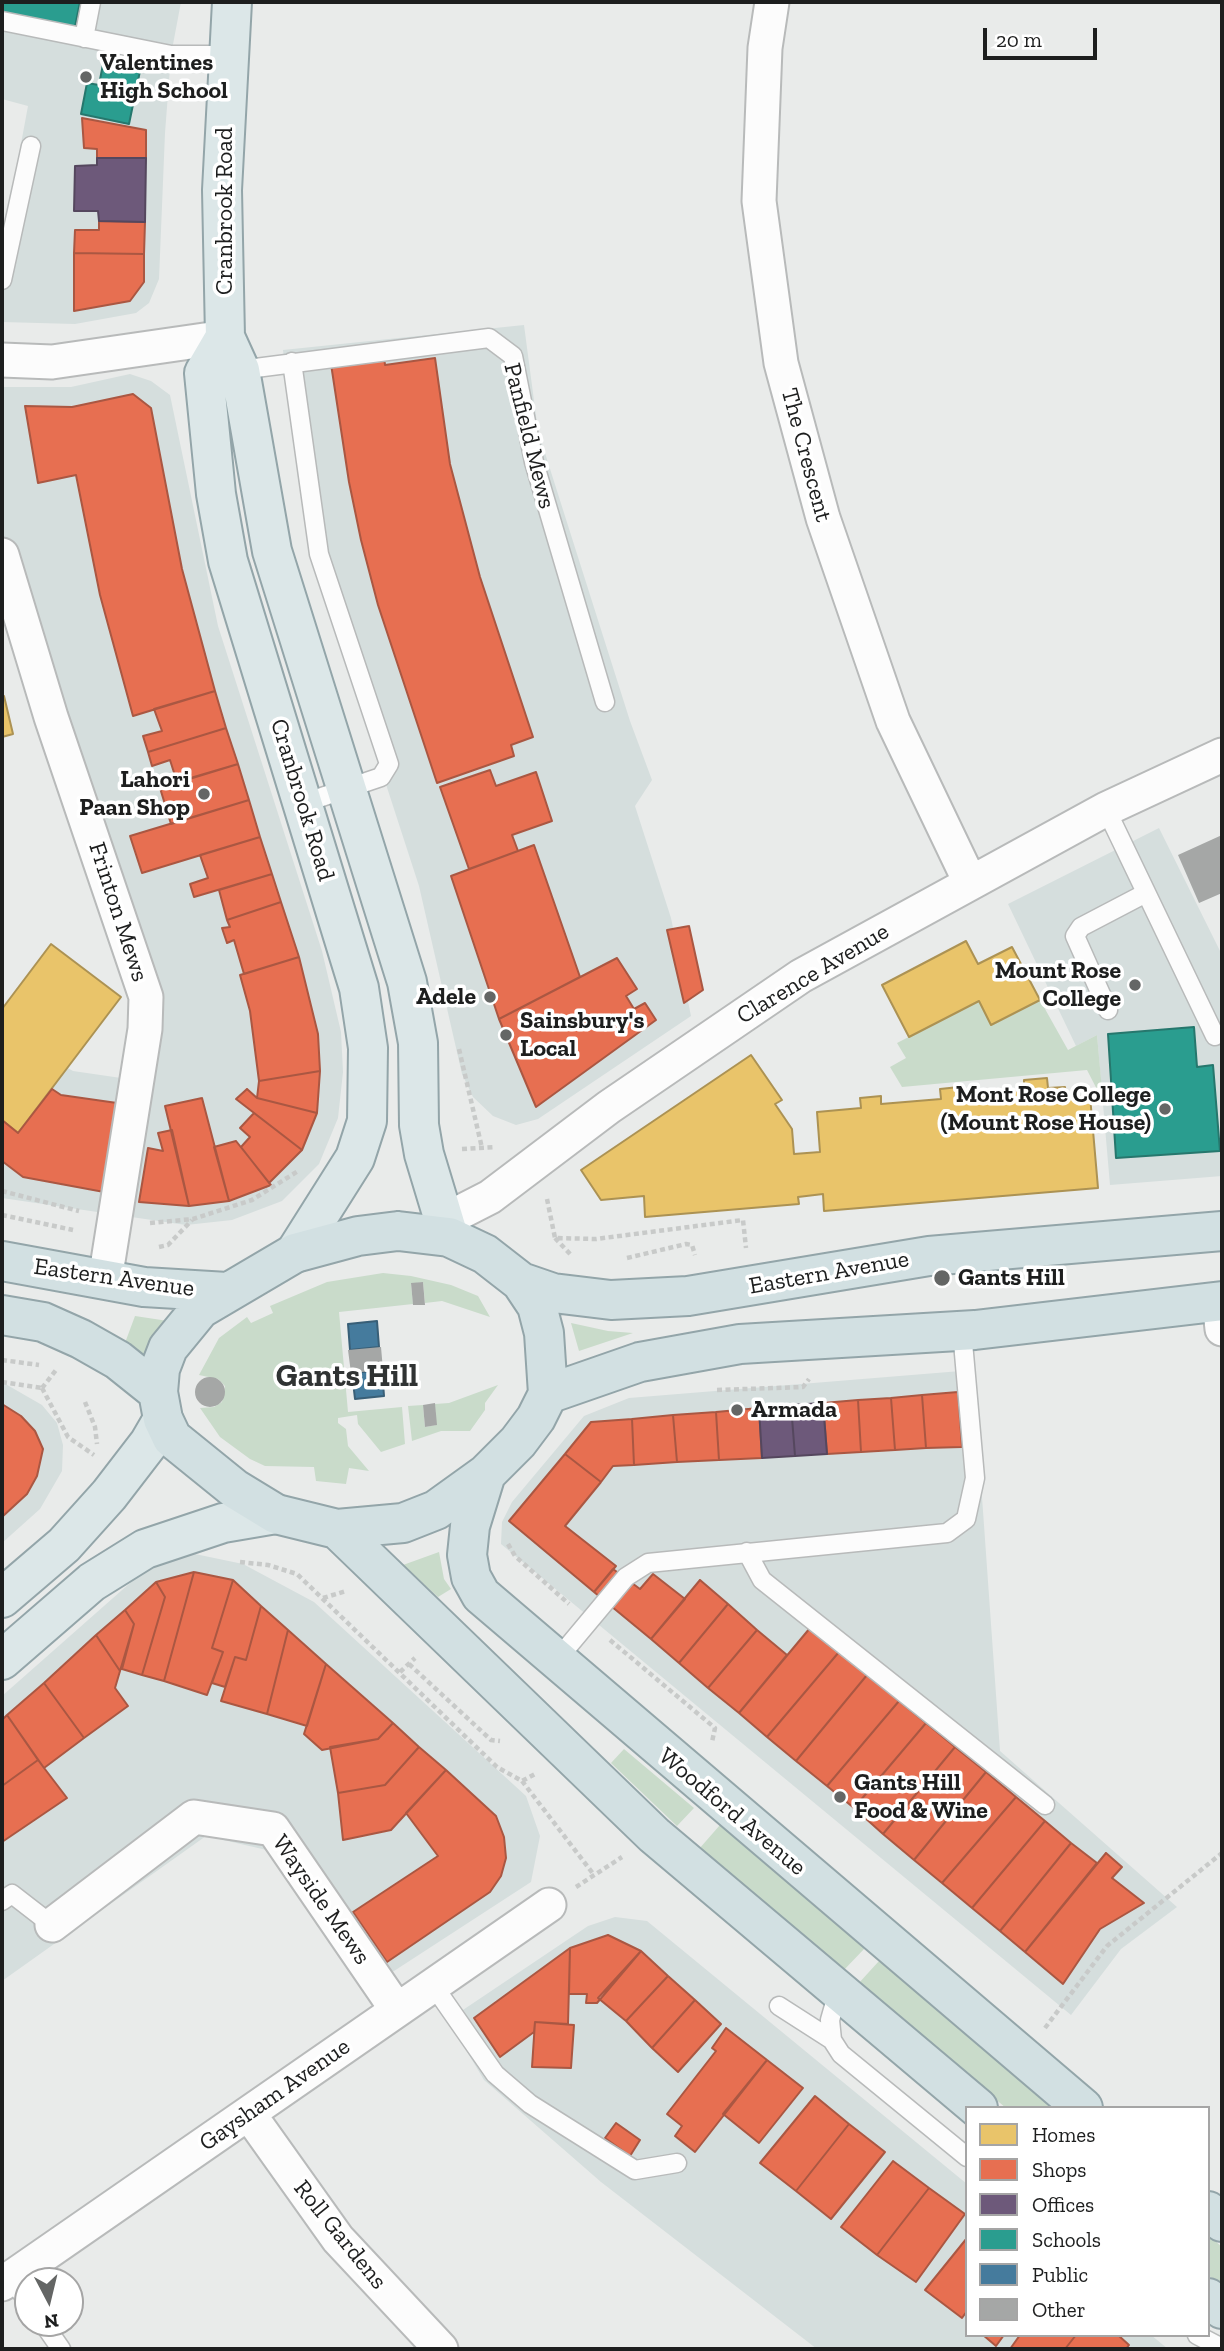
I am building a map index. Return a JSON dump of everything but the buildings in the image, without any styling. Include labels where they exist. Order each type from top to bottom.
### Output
[{"type":"highway","points":[[441,1230],[485,1254],[521,1282],[537,1306],[544,1333],[548,1394],[536,1418],[518,1442],[459,1497],[403,1524],[337,1529],[276,1514],[235,1489],[172,1438],[160,1405],[160,1369],[168,1348],[200,1309],[295,1253],[358,1236],[398,1231],[441,1230]]},
{"type":"highway","name":"Eastern Avenue","points":[[521,1282],[554,1293],[611,1300],[688,1296],[929,1255],[1222,1231]]},
{"type":"highway","name":"Eastern Avenue","points":[[2,1261],[169,1291],[227,1292]]},
{"type":"highway","points":[[548,1394],[640,1362],[740,1344],[962,1331],[1221,1311]]},
{"type":"highway","points":[[2,1315],[43,1322],[118,1360],[160,1405]]},
{"type":"highway","name":"Woodford Avenue","points":[[486,1474],[470,1526],[467,1555],[471,1577],[481,1595],[555,1662],[1081,2106]]},
{"type":"highway","points":[[337,1529],[654,1835],[976,2106]]},
{"type":"main road","name":"Cranbrook Road","points":[[232,2],[222,190],[232,354],[272,551],[407,982],[418,1043],[419,1125],[441,1230]]},
{"type":"main road","name":"Cranbrook Road","points":[[232,354],[204,373],[216,494],[228,561],[359,988],[368,1048],[367,1121],[355,1158],[295,1253]]},
{"type":"main road","points":[[2,1598],[64,1545],[109,1495],[149,1443],[160,1405]]},
{"type":"main road","points":[[2,1660],[92,1582],[145,1549],[223,1523],[276,1514]]},
{"type":"street","name":"The Crescent","points":[[772,2],[765,48],[759,201],[781,363],[823,518],[893,721],[970,882]]},
{"type":"street","points":[[2,360],[52,362],[232,354]]},
{"type":"street","name":"Frinton Mews","points":[[2,555],[51,717],[146,997],[145,1030],[107,1217],[105,1280]]},
{"type":"street","name":"Clarence Avenue","points":[[441,1230],[490,1197],[609,1107],[801,976],[1106,809],[1222,755]]},
{"type":"street","name":"Wayside Mews","points":[[52,1926],[194,1817],[273,1829],[397,2010]]},
{"type":"street","name":"Gaysham Avenue","points":[[42,2267],[248,2114],[549,1905]]},
{"type":"street","name":"Roll Gardens","points":[[248,2114],[338,2239],[440,2349]]},
{"type":"lane","points":[[84,38],[91,2]]},
{"type":"lane","points":[[2,21],[171,55],[228,55]]},
{"type":"lane","points":[[2,280],[31,146]]},
{"type":"lane","name":"Panfield Mews","points":[[232,354],[292,362],[489,338],[513,356],[534,462],[605,702]]},
{"type":"lane","points":[[292,362],[318,554],[389,764],[381,777],[304,803]]},
{"type":"lane","points":[[1106,809],[1215,1036]]},
{"type":"lane","points":[[1108,1010],[1075,936],[1081,927],[1146,893]]},
{"type":"lane","points":[[555,1662],[625,1577],[648,1563],[947,1534],[966,1519],[975,1478],[962,1331]]},
{"type":"lane","points":[[747,1552],[762,1580],[1045,1805]]},
{"type":"lane","points":[[2,1902],[12,1894],[52,1926]]},
{"type":"lane","points":[[433,1985],[495,2074],[530,2104],[635,2171],[677,2163]]},
{"type":"lane","points":[[838,1992],[830,2020],[832,2039],[841,2054],[965,2155]]},
{"type":"lane","points":[[779,2006],[832,2039]]},
{"type":"lane","points":[[1201,2337],[1222,2348]]},
{"type":"path","points":[[458,1048],[482,1148]]},
{"type":"path","points":[[2,1191],[107,1217],[157,1224],[192,1219],[252,1200],[294,1175],[303,1164]]},
{"type":"path","points":[[545,1191],[555,1238],[572,1256]]},
{"type":"path","points":[[2,1215],[73,1230]]},
{"type":"path","points":[[168,1245],[192,1219]]},
{"type":"path","points":[[555,1238],[596,1239],[743,1220],[745,1245]]},
{"type":"path","points":[[624,1258],[686,1244],[696,1250],[696,1255],[689,1259]]},
{"type":"path","points":[[2,1360],[44,1366]]},
{"type":"path","points":[[42,1388],[63,1361]]},
{"type":"path","points":[[2,1382],[42,1388]]},
{"type":"path","points":[[713,1390],[803,1387]]},
{"type":"path","points":[[42,1388],[68,1437],[96,1456]]},
{"type":"path","points":[[85,1402],[98,1438]]},
{"type":"path","points":[[507,1541],[515,1556],[715,1728],[710,1750]]},
{"type":"path","points":[[228,1560],[268,1565],[297,1574],[497,1766],[522,1781],[594,1875]]},
{"type":"path","points":[[409,1664],[491,1741]]},
{"type":"path","points":[[522,1781],[536,1773]]},
{"type":"path","points":[[549,1905],[654,1835]]},
{"type":"path","points":[[1022,2058],[1107,1946],[1222,1853]]},
{"type":"shaded area","points":[[2,2],[181,2],[171,55],[159,279],[149,303],[136,313],[75,324],[2,322],[2,246],[28,106],[2,99]]},
{"type":"shaded area","points":[[524,325],[538,431],[630,721],[652,780],[635,806],[671,918],[691,1016],[538,1119],[516,1125],[493,1116],[473,1097],[462,1074],[419,886],[319,578],[298,478],[283,350]]},
{"type":"shaded area","points":[[130,374],[151,381],[170,395],[218,626],[322,951],[341,1032],[343,1072],[338,1118],[319,1164],[282,1201],[232,1220],[186,1225],[2,1198],[2,1031],[73,1071],[121,1078],[133,1005],[2,600],[2,387],[71,387]]},
{"type":"shaded area","name":"Mount Rose College","points":[[1159,828],[1222,955],[1222,1176],[1110,1185],[1097,1035],[1076,1046],[1008,904]]},
{"type":"shaded area","points":[[973,1370],[1000,1751],[1177,1907],[1121,1949],[1071,2015],[501,1544],[502,1522],[512,1502],[584,1416],[629,1398]]},
{"type":"shaded area","points":[[2,1382],[42,1405],[57,1423],[63,1445],[62,1471],[40,1509],[2,1543]]},
{"type":"shaded area","points":[[195,1554],[243,1564],[314,1602],[526,1796],[540,1836],[531,1882],[374,1984],[284,1854],[206,1836],[2,1981],[2,1696],[147,1568]]},
{"type":"shaded area","points":[[615,1917],[647,1921],[965,2182],[965,2337],[1153,2337],[1168,2349],[817,2349],[601,2182],[484,2080],[448,2020],[588,1926]]},
{"type":"green space","points":[[1040,1000],[1068,1050],[1097,1035],[1103,1101],[1087,1070],[902,1087],[890,1067],[906,1058],[897,1043],[979,1001],[991,1025]]},
{"type":"green space","points":[[383,1273],[451,1285],[478,1296],[490,1317],[442,1301],[425,1303],[423,1282],[411,1284],[413,1304],[339,1312],[348,1412],[402,1407],[405,1444],[381,1452],[358,1424],[357,1415],[338,1418],[338,1423],[346,1429],[348,1446],[369,1471],[349,1468],[346,1484],[316,1481],[314,1467],[265,1466],[250,1459],[220,1437],[200,1408],[214,1407],[222,1402],[225,1386],[218,1379],[199,1375],[219,1338],[247,1317],[251,1323],[273,1313],[270,1306],[327,1282]]},
{"type":"green space","points":[[135,1316],[168,1321],[142,1375],[122,1351]]},
{"type":"green space","points":[[571,1323],[608,1331],[633,1333],[579,1351]]},
{"type":"green space","points":[[498,1385],[470,1431],[441,1431],[412,1441],[408,1406],[423,1405],[425,1427],[436,1425],[435,1404],[449,1403]]},
{"type":"green space","points":[[439,1552],[444,1579],[451,1589],[438,1597],[403,1565]]},
{"type":"green space","points":[[624,1749],[694,1808],[677,1826],[611,1763]]},
{"type":"green space","points":[[720,1825],[865,1948],[843,1971],[699,1849]]},
{"type":"green space","points":[[879,1961],[1053,2106],[1004,2106],[858,1984]]},
{"type":"green space","points":[[1210,2237],[1222,2247],[1222,2286],[1210,2277]]},
{"type":"place","name":"Valentines High School","points":[[86,77]]},
{"type":"place","name":"Lahori Paan Shop","points":[[204,794]]},
{"type":"place","name":"Mount Rose College","points":[[1135,985]]},
{"type":"place","name":"Adele","points":[[490,997]]},
{"type":"place","name":"Sainsbury's Local","points":[[506,1035]]},
{"type":"place","name":"Mont Rose College (Mount Rose House)","points":[[1165,1109]]},
{"type":"place","name":"Gants Hill","points":[[942,1278]]},
{"type":"place","name":"Armada","points":[[737,1410]]},
{"type":"place","name":"Gants Hill Food & Wine","points":[[840,1797]]},
{"type":"district","name":"Gants Hill","points":[[347,1377]]}]
